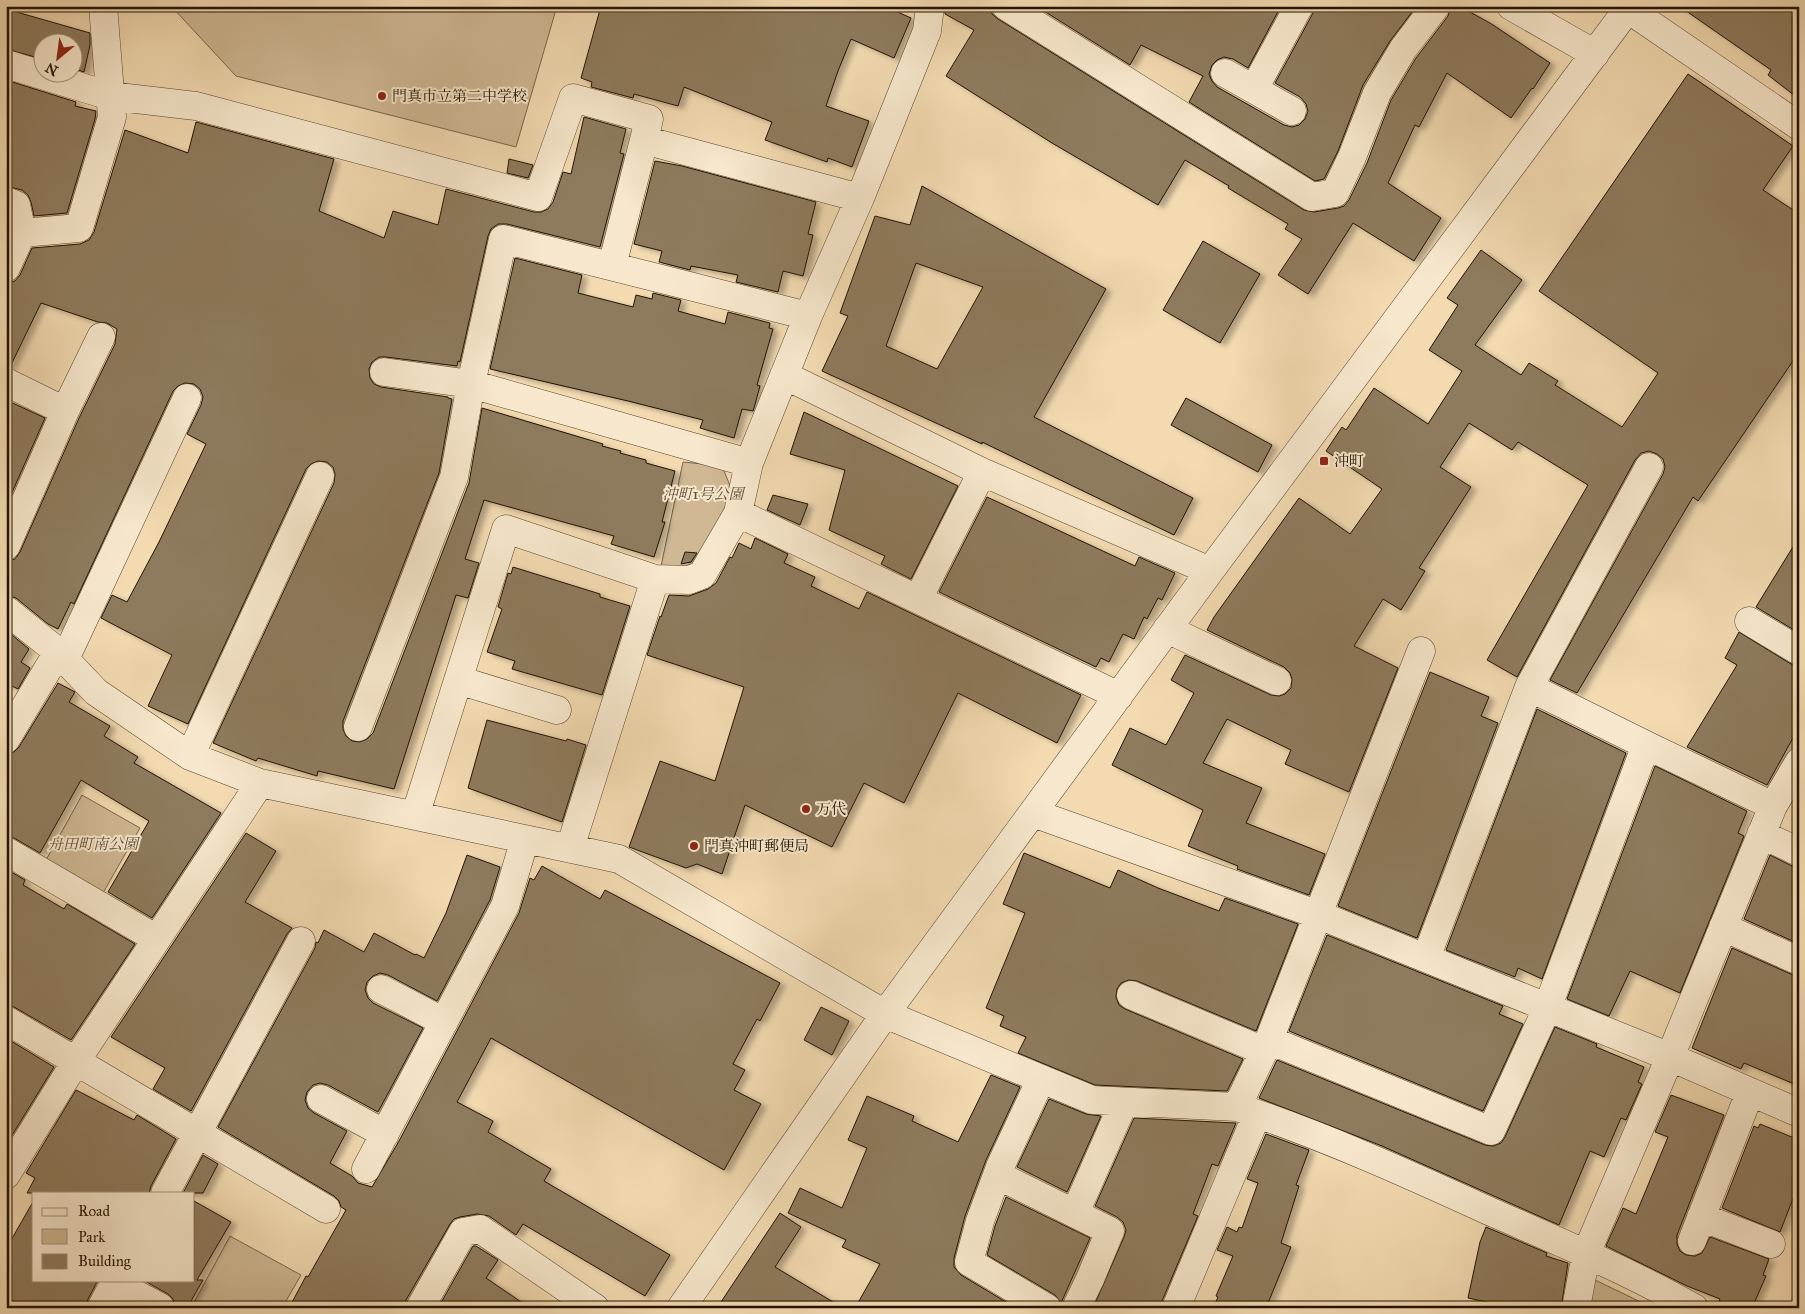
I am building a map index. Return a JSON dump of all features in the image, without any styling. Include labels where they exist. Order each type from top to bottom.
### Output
[{"type":"street","points":[[22,233],[79,228],[112,117],[103,6]]},
{"type":"street","points":[[415,816],[506,529],[655,579],[689,580],[702,575],[738,513],[749,463],[808,316],[860,198],[927,31],[930,6]]},
{"type":"street","points":[[1006,6],[1312,197],[1335,193],[1352,157],[1377,94],[1403,49],[1436,6]]},
{"type":"street","points":[[1254,89],[1299,6]]},
{"type":"street","points":[[1511,6],[1595,54]]},
{"type":"street","points":[[681,1308],[885,1014],[1167,629],[1629,8],[1799,126]]},
{"type":"street","points":[[6,64],[110,96],[196,106],[538,197],[573,98],[648,120],[612,266]]},
{"type":"street","points":[[1225,73],[1292,111]]},
{"type":"street","points":[[644,140],[860,198]]},
{"type":"street","points":[[6,200],[16,205],[22,233],[6,268]]},
{"type":"street","points":[[358,726],[454,477],[471,384],[503,238],[808,316]]},
{"type":"street","points":[[6,546],[65,411],[102,337]]},
{"type":"street","points":[[384,372],[471,384],[749,463]]},
{"type":"street","points":[[784,375],[982,472],[1210,571]]},
{"type":"street","points":[[6,382],[65,411]]},
{"type":"street","points":[[6,739],[61,656],[187,398]]},
{"type":"street","points":[[1426,958],[1529,687],[1649,467]]},
{"type":"street","points":[[918,599],[982,472]]},
{"type":"street","points":[[190,756],[320,476]]},
{"type":"street","points":[[738,513],[1119,696]]},
{"type":"street","points":[[570,848],[655,579]]},
{"type":"street","points":[[6,610],[61,656],[96,692],[190,756],[260,783],[619,859],[885,1014],[1092,1100],[1247,1110],[1360,1153],[1586,1254],[1662,1290],[1694,1308]]},
{"type":"street","points":[[1749,621],[1799,650]]},
{"type":"street","points":[[1167,629],[1277,681]]},
{"type":"street","points":[[1176,1308],[1247,1110],[1266,1046],[1421,651]]},
{"type":"street","points":[[458,680],[557,710]]},
{"type":"street","points":[[1529,687],[1773,806]]},
{"type":"street","points":[[1131,995],[1491,1131],[1548,1006],[1646,745]]},
{"type":"street","points":[[1576,1308],[1586,1254],[1670,1057],[1773,806],[1799,762]]},
{"type":"street","points":[[6,1175],[76,1061],[260,783]]},
{"type":"street","points":[[1033,813],[1319,915],[1548,1006],[1799,1113]]},
{"type":"street","points":[[1761,834],[1799,852]]},
{"type":"street","points":[[366,1169],[505,906],[525,838]]},
{"type":"street","points":[[6,851],[157,939]]},
{"type":"street","points":[[1723,927],[1799,961]]},
{"type":"street","points":[[165,1192],[301,941]]},
{"type":"street","points":[[381,989],[444,1022]]},
{"type":"street","points":[[6,1020],[198,1132],[326,1210]]},
{"type":"street","points":[[1042,1079],[997,1175],[980,1221],[969,1262],[1046,1308]]},
{"type":"street","points":[[1750,1092],[1697,1229],[1771,1244]]},
{"type":"street","points":[[322,1099],[384,1134]]},
{"type":"street","points":[[1075,1213],[1124,1102]]},
{"type":"street","points":[[997,1175],[1110,1231],[1076,1308]]},
{"type":"street","points":[[420,1308],[463,1232],[480,1229],[595,1308]]},
{"type":"street","points":[[101,1308],[115,1282]]},
{"type":"street","points":[[118,1282],[160,1307]]},
{"type":"green space","points":[[171,6],[557,6],[516,147],[236,76]]},
{"type":"green space","name":"沖町1号公園","points":[[683,462],[722,466],[733,493],[693,567],[661,566]]},
{"type":"green space","name":"舟田町南公園","points":[[82,795],[140,828],[103,893],[46,860]]},
{"type":"green space","points":[[230,1236],[301,1275],[282,1308],[191,1308]]},
{"type":"green space","points":[[1593,1279],[1653,1308],[1588,1308]]},
{"type":"building","points":[[601,6],[884,6],[911,18],[894,58],[851,39],[838,71],[826,106],[869,121],[852,167],[828,158],[827,162],[765,140],[772,122],[684,87],[678,106],[634,94],[633,98],[591,87],[592,82],[581,78]]},
{"type":"building","points":[[945,6],[990,6],[992,14],[998,19],[1304,210],[1314,212],[1344,206],[1349,200],[1367,163],[1391,100],[1416,58],[1448,16],[1451,6],[1459,6],[1490,23],[1550,63],[1511,118],[1447,73],[1419,127],[1415,125],[1388,183],[1441,218],[1414,261],[1353,223],[1308,294],[1278,275],[1302,239],[1285,229],[1288,224],[1228,188],[1229,186],[1185,160],[1158,205],[1052,143],[946,76],[974,30],[945,14]]},
{"type":"building","points":[[1036,6],[1281,6],[1248,68],[1233,59],[1224,57],[1212,65],[1209,74],[1217,87],[1284,125],[1292,127],[1299,125],[1305,119],[1308,111],[1306,104],[1300,97],[1275,83],[1315,6],[1403,6],[1412,12],[1390,41],[1363,85],[1338,151],[1324,179],[1315,181],[1189,102],[1203,76],[1141,45],[1130,65]]},
{"type":"building","points":[[1679,6],[1799,6],[1799,99],[1768,75],[1771,70]]},
{"type":"building","points":[[6,9],[90,33],[90,45],[84,72],[82,71],[82,32],[32,32],[32,56],[6,49]]},
{"type":"building","points":[[1688,74],[1793,146],[1763,190],[1799,214],[1799,352],[1698,501],[1693,497],[1577,693],[1550,680],[1663,474],[1665,467],[1663,459],[1649,451],[1641,453],[1635,460],[1517,677],[1487,660],[1588,485],[1518,442],[1512,450],[1469,423],[1440,467],[1471,487],[1419,568],[1425,571],[1401,610],[1383,599],[1354,646],[1398,668],[1349,792],[1285,764],[1291,750],[1227,719],[1203,763],[1262,788],[1246,823],[1325,854],[1309,895],[1237,869],[1238,866],[1188,846],[1203,810],[1112,765],[1130,728],[1166,745],[1194,693],[1171,680],[1185,655],[1271,695],[1279,696],[1285,694],[1291,688],[1292,679],[1290,673],[1284,667],[1207,630],[1214,617],[1299,498],[1350,534],[1382,489],[1326,451],[1342,427],[1346,430],[1374,388],[1428,424],[1462,371],[1429,350],[1458,305],[1447,298],[1481,250],[1522,280],[1475,345],[1521,375],[1529,363],[1558,381],[1555,385],[1622,427],[1658,373],[1539,291]]},
{"type":"building","points":[[6,80],[76,102],[75,106],[96,111],[67,213],[34,216],[28,195],[22,190],[6,186]]},
{"type":"building","points":[[584,117],[626,129],[620,153],[624,154],[600,247],[507,224],[498,224],[491,229],[488,236],[460,362],[458,361],[457,366],[379,357],[372,362],[369,369],[370,378],[374,384],[381,387],[452,399],[439,473],[343,721],[343,729],[346,736],[352,741],[360,742],[367,739],[373,733],[469,483],[482,408],[603,444],[602,446],[621,451],[620,453],[646,460],[646,463],[675,471],[662,522],[665,522],[654,557],[611,544],[614,536],[484,500],[465,559],[479,563],[468,598],[456,595],[394,789],[318,771],[317,776],[258,758],[256,761],[213,743],[334,483],[335,474],[333,467],[327,462],[318,461],[306,469],[188,724],[148,706],[172,655],[101,618],[112,595],[127,602],[159,542],[206,444],[187,434],[203,397],[200,389],[194,384],[185,383],[173,391],[74,604],[71,602],[58,629],[48,624],[16,598],[6,595],[6,561],[15,559],[20,552],[79,418],[115,344],[117,329],[107,323],[98,322],[41,303],[10,367],[6,367],[6,283],[15,281],[20,275],[32,248],[80,244],[89,240],[94,232],[125,130],[188,153],[196,122],[334,159],[319,211],[384,238],[393,211],[438,225],[446,189],[534,212],[548,209],[553,202],[563,172],[571,174]]},
{"type":"building","points":[[509,159],[533,165],[528,178],[507,173]]},
{"type":"building","points":[[655,161],[682,166],[816,202],[808,234],[813,235],[803,276],[783,271],[778,292],[736,282],[738,275],[691,266],[690,270],[659,262],[662,251],[634,244]]},
{"type":"building","points":[[922,186],[1106,289],[1034,417],[1193,498],[1174,535],[982,442],[982,444],[822,371],[848,316],[840,313],[875,216],[910,225]],"holes":[[[916,263],[983,287],[937,369],[886,346]]]},
{"type":"building","points":[[1203,241],[1260,274],[1220,343],[1163,310]]},
{"type":"building","points":[[515,258],[582,275],[578,293],[633,307],[636,295],[652,299],[653,293],[681,300],[678,311],[725,324],[728,312],[770,323],[769,328],[773,329],[757,385],[760,386],[754,408],[753,411],[742,409],[734,438],[700,428],[703,420],[490,369]]},
{"type":"building","points":[[1186,398],[1272,445],[1258,472],[1171,425]]},
{"type":"building","points":[[6,400],[45,418],[6,506]]},
{"type":"building","points":[[804,412],[958,486],[911,579],[881,564],[885,556],[829,530],[845,470],[790,454]]},
{"type":"building","points":[[773,495],[808,504],[800,525],[767,510]]},
{"type":"building","points":[[987,497],[1135,566],[1139,557],[1175,573],[1162,600],[1158,598],[1147,619],[1144,617],[1134,639],[1123,634],[1109,662],[1101,658],[1096,667],[939,592]]},
{"type":"building","points":[[1799,537],[1799,633],[1756,607]]},
{"type":"building","points":[[755,538],[788,554],[784,563],[815,577],[811,586],[859,609],[867,592],[1081,695],[1057,743],[958,693],[904,803],[864,783],[832,847],[745,805],[722,874],[697,864],[686,868],[629,847],[660,761],[715,781],[744,687],[647,655],[660,616],[669,595],[689,596],[708,589],[716,583],[739,543],[751,549]]},
{"type":"building","points":[[685,552],[697,553],[691,562],[681,564]]},
{"type":"building","points":[[513,567],[600,594],[600,597],[630,606],[602,695],[512,669],[515,661],[487,652],[502,609],[498,607],[508,573],[511,574]]},
{"type":"building","points":[[6,630],[29,649],[21,662],[30,668],[18,689],[8,684],[6,686]]},
{"type":"building","points":[[1739,632],[1799,667],[1799,727],[1767,785],[1687,747],[1737,665],[1725,658]]},
{"type":"building","points":[[1430,672],[1489,697],[1481,716],[1498,723],[1417,938],[1338,906]]},
{"type":"building","points":[[58,683],[75,692],[69,702],[110,726],[104,736],[138,757],[134,763],[221,813],[152,918],[108,892],[149,821],[81,780],[40,853],[6,835],[6,755],[14,752],[19,747]]},
{"type":"building","points":[[1537,709],[1626,753],[1542,979],[1518,968],[1515,977],[1446,950]]},
{"type":"building","points":[[487,720],[586,745],[562,822],[468,788]]},
{"type":"building","points":[[1655,766],[1747,811],[1738,833],[1744,836],[1680,993],[1630,971],[1609,1016],[1567,999]]},
{"type":"building","points":[[246,833],[276,851],[245,902],[292,928],[191,1111],[153,1089],[165,1068],[111,1037]]},
{"type":"building","points":[[1024,853],[1110,888],[1118,870],[1158,888],[1219,911],[1225,898],[1298,924],[1256,1031],[1137,981],[1129,980],[1121,983],[1117,989],[1116,997],[1119,1005],[1125,1009],[1243,1059],[1227,1091],[1095,1085],[1018,1053],[1026,1037],[1000,1026],[1004,1016],[986,1008],[1025,913],[1003,904]]},
{"type":"building","points":[[467,855],[500,867],[490,900],[437,1001],[388,975],[380,973],[373,976],[367,982],[365,990],[368,998],[373,1003],[423,1028],[378,1112],[328,1085],[320,1083],[313,1085],[307,1092],[305,1100],[308,1108],[347,1131],[330,1163],[352,1176],[358,1183],[372,1187],[399,1141],[519,913],[530,878],[534,880],[542,866],[600,899],[605,890],[780,983],[760,1021],[757,1019],[733,1064],[745,1070],[734,1090],[761,1104],[724,1170],[491,1038],[457,1102],[493,1121],[488,1132],[551,1169],[544,1181],[670,1255],[645,1296],[523,1224],[516,1235],[489,1216],[477,1214],[454,1219],[450,1224],[406,1300],[404,1308],[289,1308],[346,1210],[341,1207],[339,1201],[334,1196],[218,1127],[324,930],[364,952],[374,933],[424,958],[446,913]]},
{"type":"building","points":[[1770,855],[1792,866],[1799,867],[1799,944],[1744,919]]},
{"type":"building","points":[[6,869],[25,880],[23,885],[64,909],[67,904],[135,944],[71,1040],[6,1004]]},
{"type":"building","points":[[1327,935],[1503,1006],[1499,1014],[1523,1024],[1483,1111],[1289,1031]]},
{"type":"building","points":[[1732,948],[1799,976],[1799,1086],[1744,1063],[1741,1069],[1692,1048]]},
{"type":"building","points":[[821,1007],[849,1021],[832,1055],[804,1040]]},
{"type":"building","points":[[1555,1027],[1597,1044],[1596,1047],[1644,1067],[1638,1082],[1642,1084],[1626,1120],[1621,1118],[1604,1157],[1590,1151],[1559,1225],[1382,1146],[1259,1098],[1277,1060],[1485,1145],[1493,1146],[1501,1143],[1505,1137]]},
{"type":"building","points":[[6,1038],[54,1067],[6,1145]]},
{"type":"building","points":[[991,1075],[1020,1087],[986,1160],[965,1216],[954,1258],[954,1267],[961,1275],[1016,1308],[855,1308],[880,1264],[842,1247],[846,1240],[788,1213],[800,1188],[842,1208],[867,1148],[848,1140],[867,1096],[914,1116],[912,1121],[958,1142]]},
{"type":"building","points":[[76,1090],[134,1120],[137,1115],[176,1139],[149,1192],[27,1193],[35,1178],[26,1173]]},
{"type":"building","points":[[1671,1095],[1724,1115],[1677,1235],[1677,1244],[1680,1251],[1686,1255],[1695,1256],[1702,1253],[1710,1237],[1769,1259],[1763,1275],[1766,1276],[1752,1308],[1733,1308],[1719,1302],[1720,1299],[1687,1286],[1606,1246],[1623,1208],[1636,1214],[1668,1137],[1655,1132]]},
{"type":"building","points":[[1049,1099],[1086,1114],[1101,1116],[1067,1192],[1017,1167]]},
{"type":"building","points":[[1134,1118],[1236,1123],[1218,1166],[1212,1164],[1193,1214],[1198,1216],[1159,1308],[1093,1308],[1126,1230],[1123,1222],[1117,1217],[1095,1206]]},
{"type":"building","points":[[1760,1124],[1799,1140],[1799,1183],[1780,1232],[1722,1208],[1754,1126],[1758,1128]]},
{"type":"building","points":[[1266,1134],[1309,1150],[1296,1185],[1299,1186],[1281,1243],[1291,1247],[1266,1308],[1213,1308],[1218,1297],[1216,1296],[1233,1256],[1217,1250],[1227,1227],[1237,1232],[1239,1227],[1242,1228],[1258,1183],[1247,1179]]},
{"type":"building","points":[[203,1155],[218,1164],[203,1193],[184,1192]]},
{"type":"building","points":[[1006,1197],[1090,1238],[1061,1303],[1055,1295],[987,1255]]},
{"type":"building","points":[[195,1202],[231,1222],[197,1280],[203,1280],[187,1308],[175,1308],[173,1299],[168,1294],[147,1282],[195,1282]]},
{"type":"building","points":[[32,1204],[32,1282],[97,1282],[85,1308],[6,1308],[6,1249]]},
{"type":"building","points":[[780,1213],[801,1227],[775,1267],[843,1308],[717,1308]]},
{"type":"building","points":[[1486,1227],[1547,1253],[1546,1256],[1568,1263],[1561,1308],[1515,1308],[1468,1298],[1480,1242]]},
{"type":"building","points":[[473,1246],[498,1260],[486,1278],[530,1308],[438,1308]]},
{"type":"place","name":"門真市立第二中学校","points":[[382,96]]},
{"type":"place","name":"沖町","points":[[1324,461]]},
{"type":"place","name":"万代","points":[[806,809]]},
{"type":"place","name":"門真沖町郵便局","points":[[694,846]]}]
